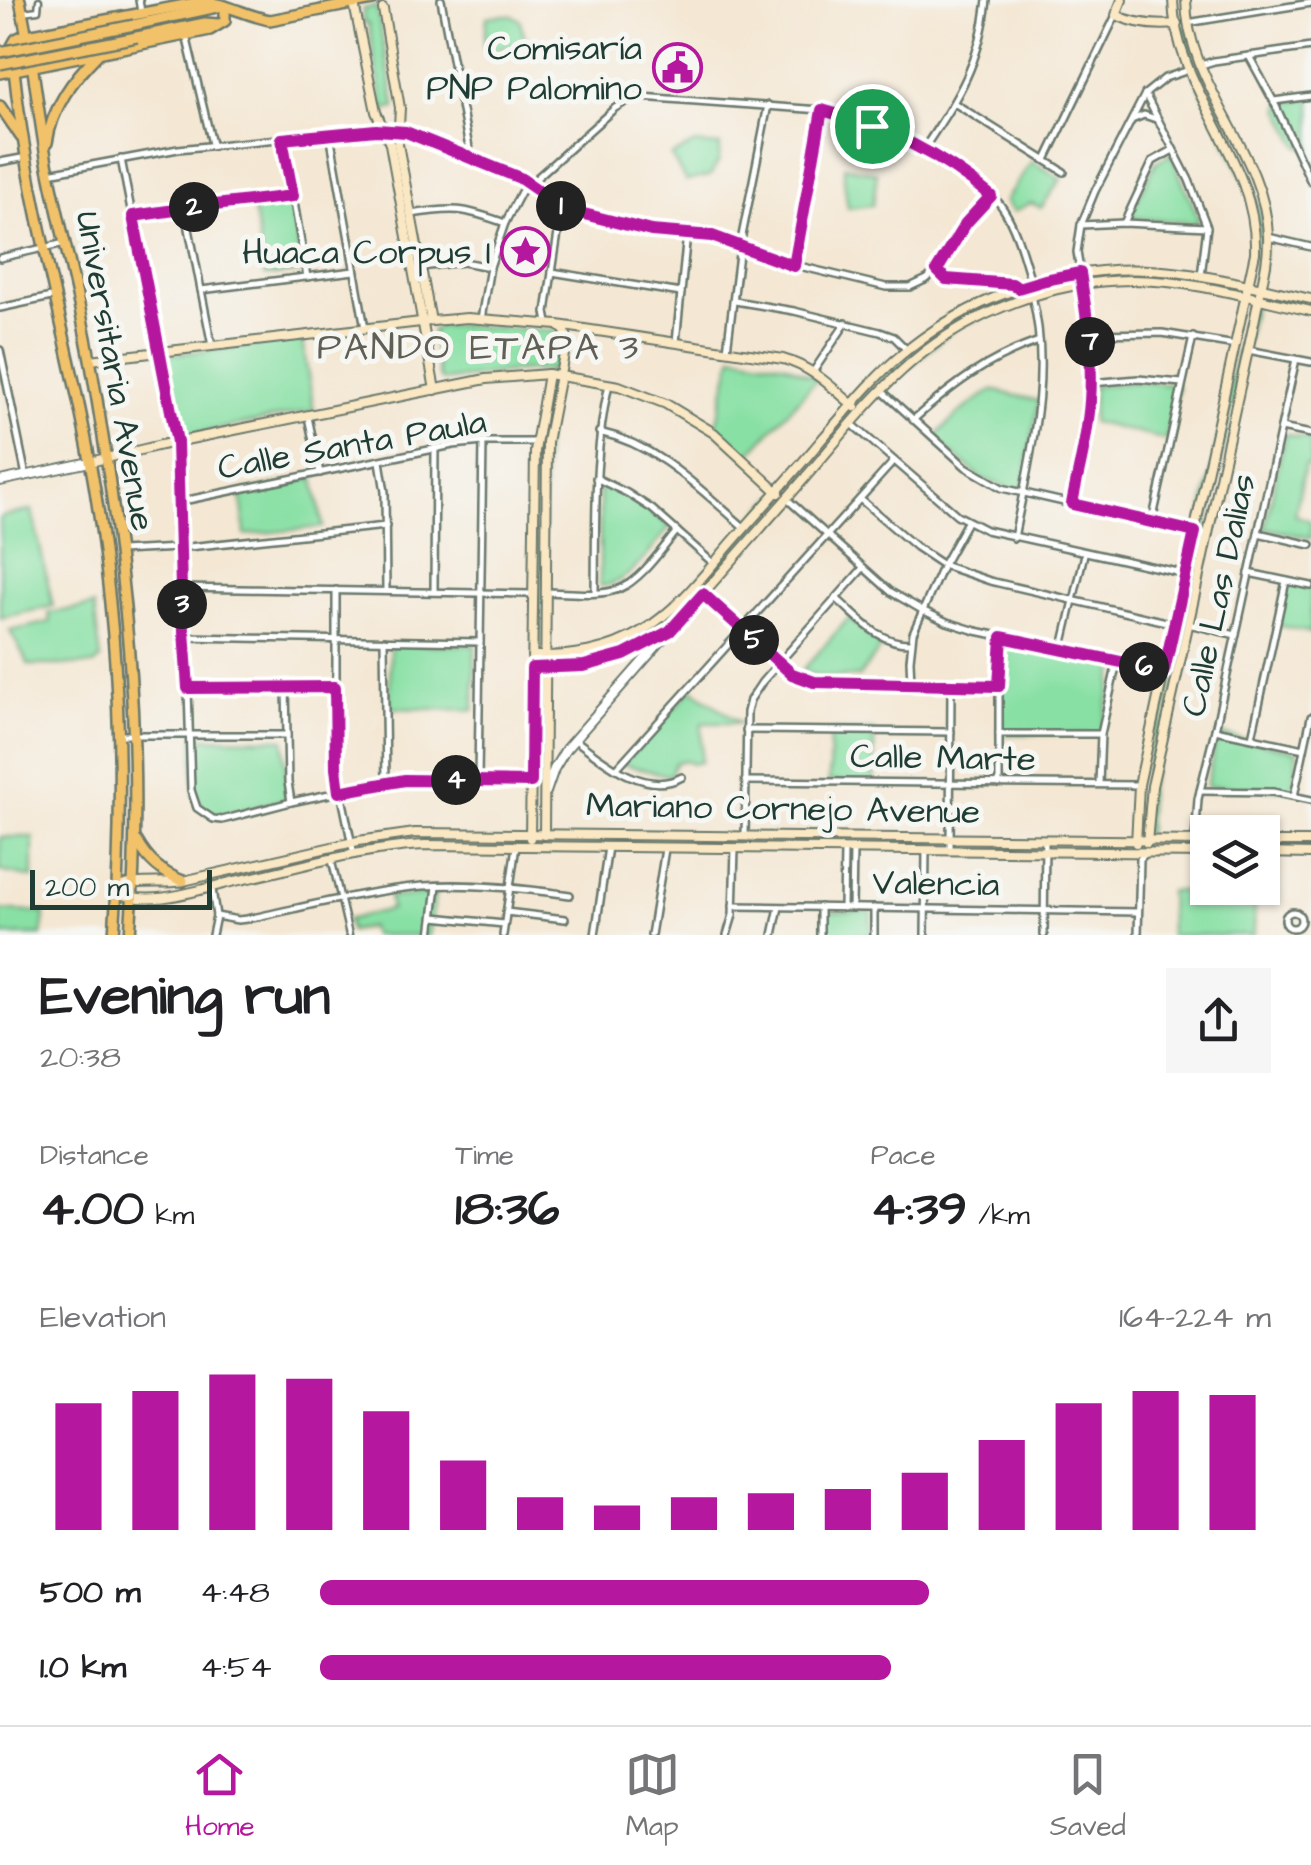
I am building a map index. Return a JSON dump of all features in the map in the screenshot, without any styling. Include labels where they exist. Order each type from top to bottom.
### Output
[{"type":"main road","name":"Universitaria Avenue","points":[[20,0],[46,156],[82,314],[120,551],[135,735],[130,935]]},
{"type":"main road","points":[[27,35],[192,2],[212,2],[270,20],[373,0]]},
{"type":"main road","points":[[1122,0],[1116,15],[1127,20],[1187,23]]},
{"type":"main road","points":[[1141,854],[1136,840],[1140,785],[1255,253],[1253,209],[1188,70],[1174,24],[1173,0]]},
{"type":"main road","points":[[1141,854],[1147,840],[1152,786],[1259,300],[1268,237],[1260,190],[1200,66],[1187,23],[1186,0]]},
{"type":"main road","points":[[354,4],[376,112],[390,144],[426,321]]},
{"type":"main road","points":[[0,73],[210,30],[227,18],[224,6]]},
{"type":"main road","points":[[0,52],[224,6]]},
{"type":"main road","points":[[383,9],[400,108],[398,131],[421,267],[435,390]]},
{"type":"main road","points":[[0,64],[205,23],[222,25]]},
{"type":"main road","name":"Universitaria Avenue","points":[[27,35],[16,39],[12,46],[26,157],[90,462],[112,615],[119,735],[114,934]]},
{"type":"main road","points":[[46,156],[48,136],[60,102],[98,54]]},
{"type":"main road","points":[[0,106],[24,143]]},
{"type":"main road","points":[[532,656],[595,651],[626,640],[673,608],[710,560],[907,350],[954,318],[1018,288],[1080,273],[1138,269],[1201,276],[1311,299]]},
{"type":"main road","points":[[532,668],[609,661],[670,631],[882,390],[942,339],[986,314],[1032,296],[1082,284],[1149,281],[1197,286],[1311,311]]},
{"type":"main road","points":[[62,321],[75,326],[82,314]]},
{"type":"main road","points":[[90,360],[426,321],[481,319],[676,339],[783,359],[813,372],[861,413]]},
{"type":"main road","points":[[544,846],[547,442],[567,339],[564,328],[553,324]]},
{"type":"main road","points":[[530,846],[536,442],[548,374]]},
{"type":"main road","points":[[90,462],[504,376],[560,374],[610,384],[686,415],[714,433],[786,499]]},
{"type":"main road","name":"Mariano Cornejo Avenue","points":[[117,891],[134,883],[183,881],[351,843],[416,833],[1190,841]]},
{"type":"main road","points":[[135,836],[154,864],[183,881]]},
{"type":"main road","points":[[1280,842],[1311,842]]},
{"type":"main road","name":"Mariano Cornejo Avenue","points":[[133,898],[173,896],[410,846],[1190,853]]},
{"type":"main road","points":[[1280,854],[1311,854]]},
{"type":"main road","points":[[117,891],[133,898]]},
{"type":"main road","points":[[114,934],[123,930],[130,935]]},
{"type":"street","points":[[22,12],[38,10],[39,0]]},
{"type":"street","points":[[139,0],[141,12]]},
{"type":"street","points":[[442,0],[471,158]]},
{"type":"street","points":[[923,150],[954,103],[977,54],[987,0]]},
{"type":"street","points":[[1256,0],[1258,11]]},
{"type":"street","points":[[1187,23],[1311,3]]},
{"type":"street","points":[[1046,160],[1116,15]]},
{"type":"street","points":[[186,35],[212,145]]},
{"type":"street","points":[[1200,66],[1311,47]]},
{"type":"street","points":[[1248,56],[1311,182]]},
{"type":"street","points":[[1072,504],[1091,383],[1090,334],[1077,252],[1081,225],[1145,94],[1165,78],[1188,70]]},
{"type":"street","points":[[1145,94],[1189,180],[1206,227],[1201,276]]},
{"type":"street","points":[[1274,102],[1311,96]]},
{"type":"street","points":[[481,319],[490,267],[513,204],[528,183],[615,108],[632,99],[666,97],[822,110],[872,126],[923,150],[991,196],[1008,216],[1032,284]]},
{"type":"street","points":[[954,103],[1064,172]]},
{"type":"street","points":[[727,350],[740,246],[768,105]]},
{"type":"street","points":[[794,266],[822,110]]},
{"type":"street","points":[[1131,120],[1144,115],[1156,119]]},
{"type":"street","points":[[50,173],[212,145],[385,129],[471,158],[528,183],[562,207],[651,231],[712,236],[794,266],[898,288],[918,284],[937,270],[966,223],[991,196]]},
{"type":"street","points":[[330,134],[364,328]]},
{"type":"street","points":[[282,139],[307,277]]},
{"type":"street","points":[[1124,223],[1154,161],[1172,150]]},
{"type":"street","points":[[0,162],[26,157]]},
{"type":"street","points":[[121,159],[177,442],[193,800],[204,814],[222,820],[386,782],[531,782]]},
{"type":"street","points":[[133,216],[293,196]]},
{"type":"street","points":[[553,324],[546,312],[562,207]]},
{"type":"street","points":[[185,208],[212,346]]},
{"type":"street","points":[[411,214],[464,209],[505,223]]},
{"type":"street","points":[[1081,225],[1206,227]]},
{"type":"street","points":[[676,339],[688,234]]},
{"type":"street","points":[[1268,237],[1311,247]]},
{"type":"street","points":[[0,258],[66,244]]},
{"type":"street","points":[[421,267],[464,262],[490,267]]},
{"type":"street","points":[[937,270],[946,279],[1012,284],[1018,288]]},
{"type":"street","points":[[201,290],[354,272]]},
{"type":"street","points":[[552,272],[681,293]]},
{"type":"street","points":[[0,308],[56,296]]},
{"type":"street","points":[[1014,538],[1037,422],[1039,359],[1032,296]]},
{"type":"street","points":[[734,301],[846,322],[888,334],[907,350]]},
{"type":"street","points":[[813,372],[846,322]]},
{"type":"street","points":[[1090,334],[1132,332],[1236,345]]},
{"type":"street","points":[[1152,522],[1193,337]]},
{"type":"street","points":[[914,420],[969,374],[1008,352],[1038,341]]},
{"type":"street","points":[[1022,347],[1033,351],[1039,359]]},
{"type":"street","points":[[0,350],[26,476]]},
{"type":"street","points":[[1248,350],[1311,362]]},
{"type":"street","name":"Calle Las Dalias","points":[[1196,815],[1296,359]]},
{"type":"street","points":[[1091,383],[1138,379],[1182,383]]},
{"type":"street","points":[[596,592],[599,432],[610,384]]},
{"type":"street","points":[[882,390],[966,468],[1002,488],[1208,535]]},
{"type":"street","points":[[308,417],[320,473]]},
{"type":"street","points":[[852,424],[968,522],[1014,538],[1186,574]]},
{"type":"street","points":[[1281,428],[1311,434]]},
{"type":"street","points":[[599,432],[630,442],[668,464],[744,528]]},
{"type":"street","points":[[478,780],[483,442]]},
{"type":"street","name":"Calle Santa Paula","points":[[178,502],[435,448],[483,442],[536,442]]},
{"type":"street","points":[[434,592],[435,448]]},
{"type":"street","points":[[380,460],[385,492],[386,591]]},
{"type":"street","points":[[616,770],[894,461]]},
{"type":"street","points":[[0,482],[90,462]]},
{"type":"street","points":[[596,478],[637,499],[710,560]]},
{"type":"street","points":[[786,499],[891,592],[947,622],[1164,671]]},
{"type":"street","points":[[860,499],[943,566],[990,582],[1175,624]]},
{"type":"street","points":[[911,684],[910,644],[922,610],[968,522]]},
{"type":"street","points":[[120,551],[386,526]]},
{"type":"street","points":[[544,592],[622,588],[677,531]]},
{"type":"street","points":[[1258,533],[1311,545]]},
{"type":"street","points":[[1062,649],[1085,552]]},
{"type":"street","points":[[726,935],[745,836],[750,700],[863,568]]},
{"type":"street","points":[[1249,573],[1311,586]]},
{"type":"street","points":[[1252,738],[1286,581]]},
{"type":"street","points":[[181,588],[533,594]]},
{"type":"street","points":[[336,590],[336,768],[354,855]]},
{"type":"street","points":[[703,594],[792,674]]},
{"type":"street","points":[[837,599],[879,637],[910,644]]},
{"type":"street","points":[[1188,624],[1236,635]]},
{"type":"street","points":[[544,797],[554,769],[574,739],[670,631]]},
{"type":"street","points":[[185,637],[480,642]]},
{"type":"street","points":[[999,784],[1002,637]]},
{"type":"street","points":[[384,640],[386,782]]},
{"type":"street","points":[[1099,784],[1101,734],[1118,662]]},
{"type":"street","points":[[768,675],[792,674],[814,682],[999,686]]},
{"type":"street","points":[[950,850],[951,686]]},
{"type":"street","points":[[188,688],[335,687]]},
{"type":"street","points":[[286,688],[291,802]]},
{"type":"street","points":[[1294,796],[1311,717]]},
{"type":"street","points":[[746,730],[950,732]]},
{"type":"street","points":[[1215,730],[1304,749]]},
{"type":"street","points":[[999,734],[1101,734]]},
{"type":"street","points":[[119,735],[286,735]]},
{"type":"street","points":[[574,739],[616,770],[637,778],[674,781],[682,777]]},
{"type":"street","name":"Calle Marte","points":[[746,781],[1140,785]]},
{"type":"street","points":[[1200,791],[1273,792],[1311,800]]},
{"type":"street","points":[[1044,935],[1045,840]]},
{"type":"street","points":[[503,935],[516,846]]},
{"type":"street","points":[[595,935],[608,847]]},
{"type":"street","points":[[651,935],[665,847]]},
{"type":"street","points":[[844,908],[848,849]]},
{"type":"street","points":[[848,849],[852,908]]},
{"type":"street","points":[[925,935],[926,850]]},
{"type":"street","points":[[1138,935],[1141,854]]},
{"type":"street","points":[[331,860],[346,935]]},
{"type":"street","points":[[431,935],[437,886]]},
{"type":"street","points":[[216,916],[247,919],[389,890],[437,886],[510,886],[570,895]]},
{"type":"street","points":[[211,887],[216,916],[212,935]]},
{"type":"street","name":"Valencia","points":[[733,906],[1138,912]]},
{"type":"street","points":[[773,935],[779,907]]},
{"type":"street","points":[[820,908],[820,935]]},
{"type":"street","points":[[874,908],[874,935]]},
{"type":"street","points":[[506,912],[565,920]]},
{"type":"street","points":[[434,917],[504,924]]},
{"type":"green space","points":[[376,6],[395,108],[384,109],[368,24],[363,21],[363,9]]},
{"type":"green space","points":[[512,15],[520,20],[525,43],[488,50],[484,47],[487,17]]},
{"type":"green space","points":[[1188,27],[1198,65],[1256,196],[1264,251],[1259,279],[1254,275],[1259,233],[1254,201],[1193,72],[1179,28]]},
{"type":"green space","points":[[1311,99],[1311,149],[1299,146],[1280,109],[1282,103]]},
{"type":"green space","points":[[695,144],[720,146],[719,161],[710,176],[686,181],[671,156]]},
{"type":"green space","points":[[1171,154],[1199,220],[1194,223],[1134,218],[1132,212],[1156,162]]},
{"type":"green space","points":[[1032,161],[1061,179],[1041,208],[1031,203],[1013,212],[1005,201]]},
{"type":"green space","points":[[844,166],[877,173],[873,205],[848,208]]},
{"type":"green space","points":[[290,199],[303,272],[265,276],[252,201]]},
{"type":"green space","points":[[1074,277],[1074,283],[956,327],[865,405],[859,399],[908,355],[956,321],[1010,296]]},
{"type":"green space","points":[[1247,303],[1254,304],[1206,531],[1199,529]]},
{"type":"green space","points":[[461,325],[556,331],[564,339],[557,366],[552,370],[442,381],[432,330]]},
{"type":"green space","points":[[302,340],[314,410],[179,437],[164,355]]},
{"type":"green space","points":[[733,355],[785,364],[817,379],[747,457],[715,429]]},
{"type":"green space","points":[[554,380],[544,449],[541,651],[535,651],[539,445],[549,381]]},
{"type":"green space","points":[[1137,382],[1178,387],[1166,440],[1092,422],[1093,386]]},
{"type":"green space","points":[[992,390],[1039,401],[1022,493],[981,478],[934,438],[959,413]]},
{"type":"green space","points":[[1285,434],[1311,440],[1311,465],[1305,465],[1295,515],[1311,521],[1311,538],[1265,528]]},
{"type":"green space","points":[[314,478],[323,527],[245,535],[241,492]]},
{"type":"green space","points":[[600,484],[637,502],[670,527],[630,573],[600,586]]},
{"type":"green space","points":[[774,496],[780,499],[686,607],[656,632],[607,654],[550,663],[551,658],[568,658],[657,625]]},
{"type":"green space","points":[[32,510],[53,606],[0,618],[0,517]]},
{"type":"green space","points":[[1198,536],[1205,538],[1149,787],[1147,834],[1140,834],[1143,786]]},
{"type":"green space","points":[[1286,581],[1311,588],[1311,633],[1277,625]]},
{"type":"green space","points":[[94,606],[101,659],[94,665],[29,665],[10,631],[50,622],[49,613]]},
{"type":"green space","points":[[849,618],[882,646],[859,677],[821,677],[802,671]]},
{"type":"green space","points":[[1003,637],[1117,662],[1101,734],[999,734]]},
{"type":"green space","points":[[390,645],[475,645],[474,710],[390,708]]},
{"type":"green space","points":[[692,689],[740,723],[702,723],[701,762],[675,763],[670,776],[622,764]]},
{"type":"green space","points":[[830,731],[874,731],[874,782],[829,782]]},
{"type":"green space","points":[[1218,734],[1298,751],[1293,786],[1290,790],[1206,786]]},
{"type":"green space","points":[[194,738],[284,739],[287,799],[224,815],[205,811],[194,794]]},
{"type":"green space","points":[[0,837],[33,837],[33,878],[0,871]]},
{"type":"green space","points":[[1169,891],[1187,891],[1190,905],[1255,905],[1254,935],[1170,935]]},
{"type":"green space","points":[[435,894],[429,935],[372,935],[370,927],[350,931],[347,920],[391,909],[389,897]]},
{"type":"green space","points":[[0,910],[45,913],[42,935],[0,935]]},
{"type":"green space","points":[[824,911],[871,911],[871,935],[824,935]]},
{"type":"place","name":"Comisaría PNP Palomino","points":[[677,68]]},
{"type":"place","name":"Huaca Corpus I","points":[[526,252]]},
{"type":"district","name":"PANDO ETAPA 3","points":[[479,348]]},
{"type":"route","points":[[822,110],[872,126],[923,150],[991,196],[966,223],[937,270],[946,279],[1012,284],[1018,288],[1080,273],[1090,334],[1091,383],[1072,504],[1195,532],[1164,671],[1002,637],[999,686],[814,682],[792,674],[703,594],[670,631],[624,655],[584,666],[532,668],[531,782],[405,780],[339,792],[335,687],[188,688],[177,442],[133,216],[293,196],[282,139],[385,129],[406,132],[520,178],[562,207],[651,231],[712,236],[794,266],[822,110]]}]
